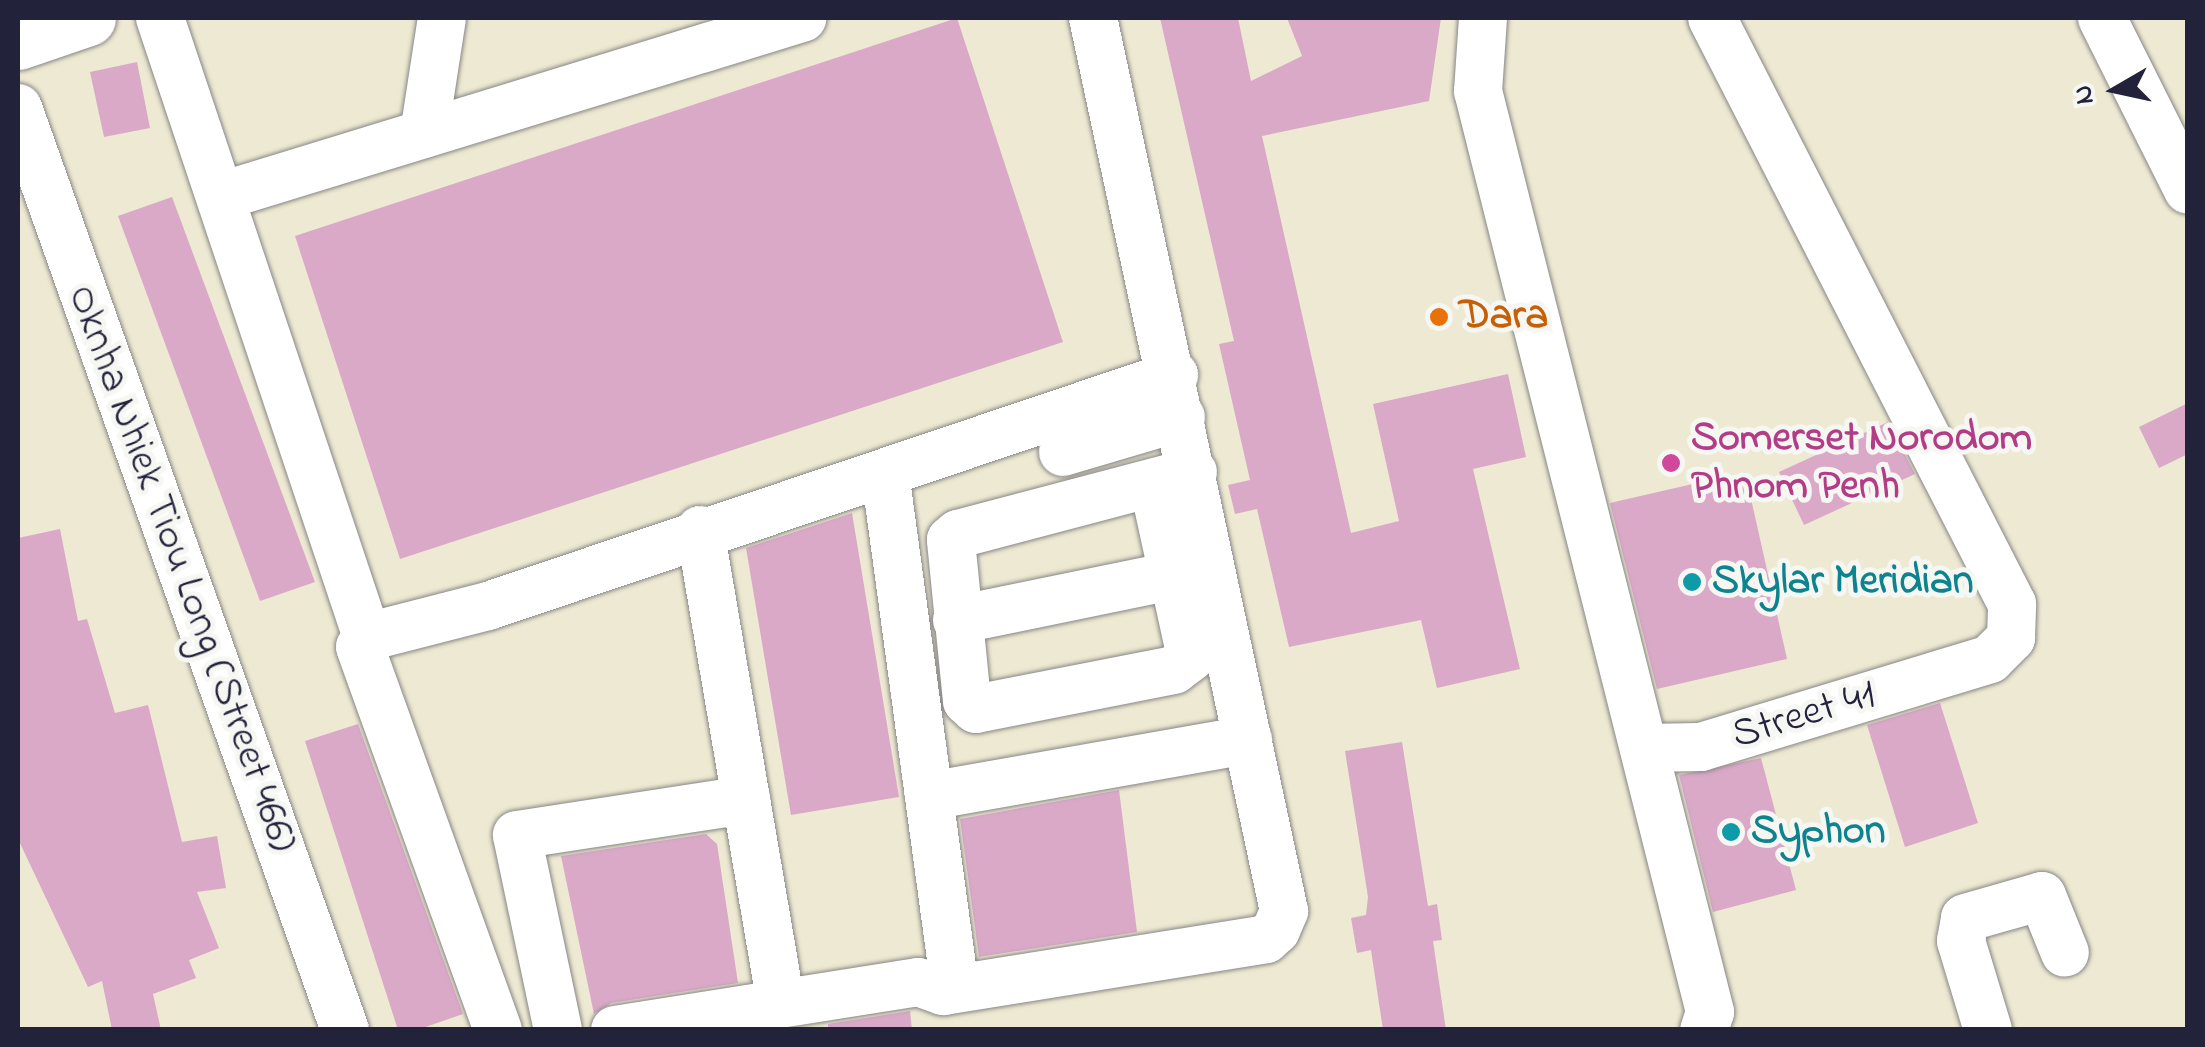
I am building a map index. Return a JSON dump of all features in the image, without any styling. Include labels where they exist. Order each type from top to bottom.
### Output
[{"type":"street","points":[[160,18],[225,195],[367,637]]},
{"type":"street","points":[[424,134],[442,18]]},
{"type":"street","points":[[225,195],[802,18]]},
{"type":"street","points":[[1092,18],[1177,396],[1173,477],[1177,575],[1193,646],[1174,670],[976,710],[967,701],[948,549],[958,534],[1173,477]]},
{"type":"street","points":[[1483,18],[1478,91],[1710,1012],[1704,1030]]},
{"type":"street","name":"Street 41","points":[[1644,748],[1702,747],[1990,659],[2011,638],[2012,604],[1712,18]]},
{"type":"street","points":[[2102,18],[2188,190]]},
{"type":"street","name":"Oknha Nhiek Tiou Long (Street 466)","points":[[18,108],[345,1030]]},
{"type":"street","points":[[1062,452],[1177,396]]},
{"type":"street","points":[[498,1030],[360,647],[367,637],[488,606],[700,530],[885,473],[1177,396]]},
{"type":"street","points":[[885,473],[955,988]]},
{"type":"street","points":[[614,1030],[918,982],[955,988],[1266,939],[1284,911],[1248,740],[1173,477]]},
{"type":"street","points":[[700,530],[781,1002]]},
{"type":"street","points":[[956,620],[1177,575]]},
{"type":"street","points":[[929,796],[1248,740]]},
{"type":"street","points":[[558,1030],[516,834],[746,800]]},
{"type":"street","points":[[1988,1030],[1962,941],[1965,918],[2042,896],[2066,952]]},
{"type":"building","points":[[957,18],[1063,342],[400,559],[295,236]]},
{"type":"building","points":[[1160,18],[1238,18],[1251,81],[1302,56],[1287,18],[1441,18],[1429,101],[1262,136],[1351,533],[1399,521],[1373,404],[1508,374],[1526,457],[1473,469],[1520,669],[1437,688],[1421,620],[1289,647],[1257,509],[1235,514],[1228,485],[1250,480],[1219,344],[1234,341]]},
{"type":"building","points":[[137,62],[150,128],[104,137],[90,72]]},
{"type":"building","points":[[172,197],[315,582],[260,601],[118,216]]},
{"type":"building","points":[[2188,403],[2188,454],[2159,468],[2139,427]]},
{"type":"building","points":[[1888,422],[1915,474],[1804,525],[1779,472]]},
{"type":"building","name":"Skylar Meridian","points":[[1745,472],[1787,659],[1657,689],[1610,503]]},
{"type":"building","points":[[852,513],[899,797],[791,815],[746,548]]},
{"type":"building","points":[[60,529],[78,621],[87,619],[115,713],[148,705],[182,842],[217,836],[226,888],[197,892],[219,948],[189,960],[196,978],[153,994],[161,1030],[112,1030],[102,981],[88,987],[18,839],[18,538]]},
{"type":"building","points":[[1940,703],[1978,823],[1905,847],[1867,725]]},
{"type":"building","points":[[358,724],[463,1014],[417,1030],[398,1030],[305,741]]},
{"type":"building","points":[[1402,742],[1428,906],[1437,904],[1442,940],[1433,941],[1446,1030],[1383,1030],[1371,950],[1357,953],[1351,918],[1366,915],[1368,897],[1345,751]]},
{"type":"building","name":"Syphon","points":[[1761,758],[1796,890],[1713,912],[1679,775]]},
{"type":"building","points":[[1119,790],[1137,932],[979,957],[960,819]]},
{"type":"building","points":[[706,834],[717,844],[738,983],[611,1003],[594,1014],[561,856]]},
{"type":"building","points":[[910,1011],[912,1030],[828,1030],[828,1024]]},
{"type":"place","name":"Dara","points":[[1439,317]]},
{"type":"place","name":"Somerset Norodom Phnom Penh","points":[[1671,463]]},
{"type":"place","name":"Skylar Meridian","points":[[1692,582]]},
{"type":"place","name":"Syphon","points":[[1731,832]]}]
